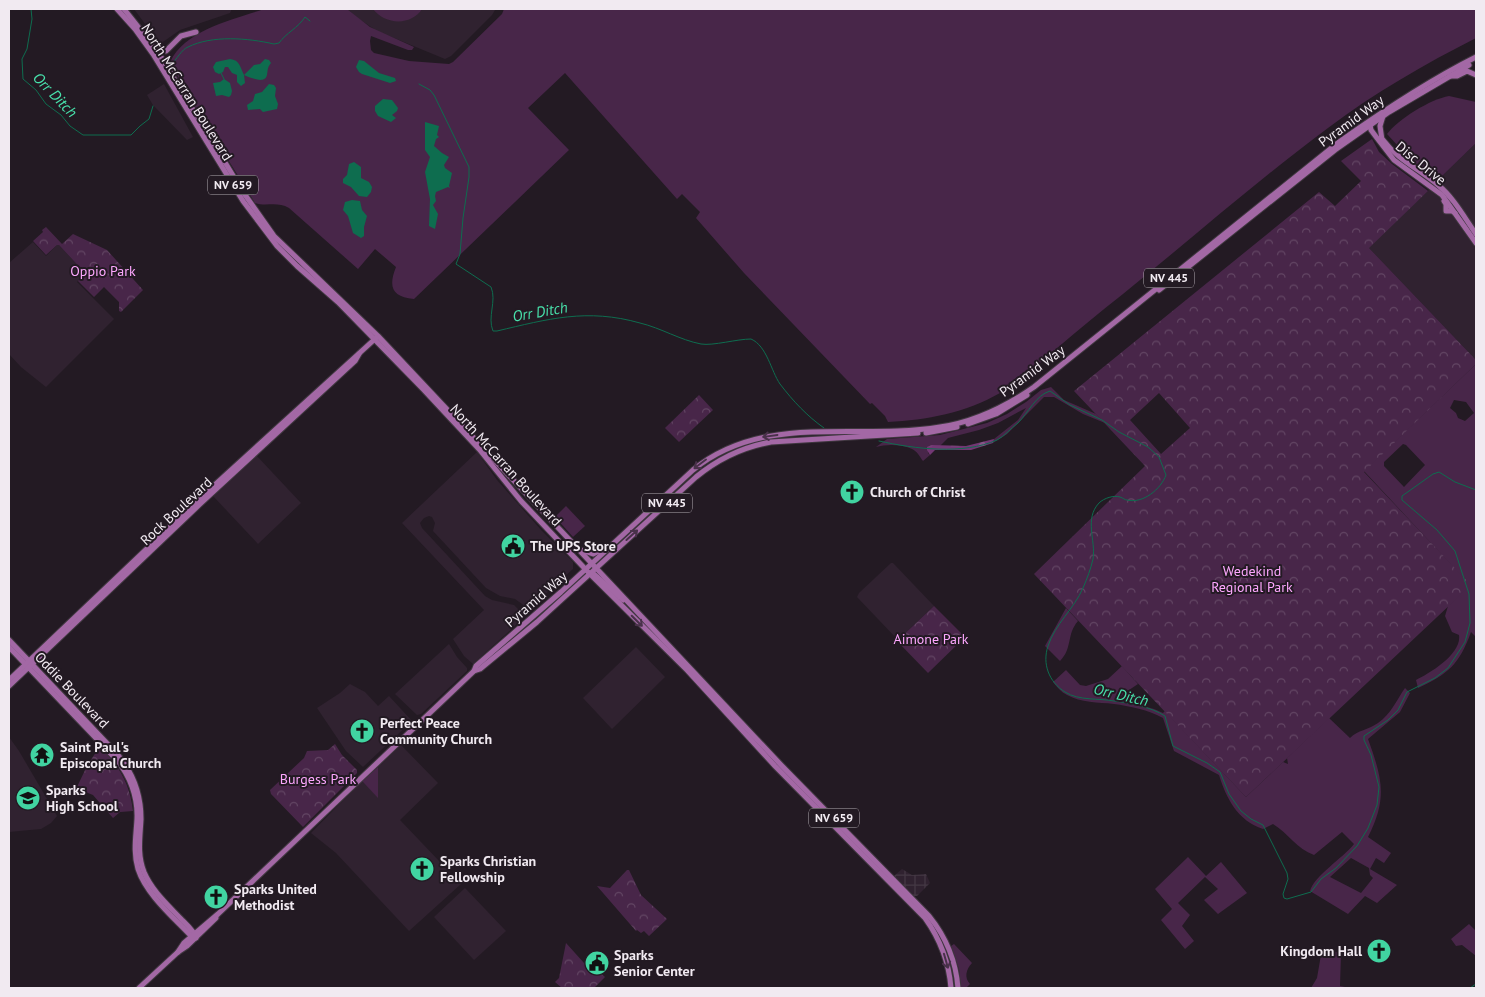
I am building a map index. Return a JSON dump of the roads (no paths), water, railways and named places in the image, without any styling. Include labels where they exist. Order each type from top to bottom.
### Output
[{"type":"main road","name":"North McCarran Boulevard","points":[[117,9],[135,29],[153,54],[252,215],[288,256],[376,338],[591,563],[591,571],[632,606],[782,766],[929,916],[948,944],[959,988]]},
{"type":"main road","name":"North McCarran Boulevard","points":[[124,9],[155,48],[243,192],[267,226],[296,258],[337,296],[479,449],[503,479],[687,670],[775,766],[925,918],[936,934],[943,951],[951,988]]},
{"type":"main road","points":[[155,48],[166,51],[181,36],[196,32]]},
{"type":"main road","name":"Pyramid Way","points":[[139,988],[474,671],[480,670],[696,477],[720,460],[737,451],[755,445],[941,431],[974,422],[1013,405],[1369,123],[1476,59]]},
{"type":"main road","name":"Pyramid Way","points":[[591,563],[699,465],[712,456],[739,443],[758,437],[781,434],[939,428],[975,418],[1005,405],[1034,387],[1318,158],[1434,80],[1476,59]]},
{"type":"main road","points":[[1450,75],[1454,76],[1470,71],[1476,75]]},
{"type":"main road","points":[[1380,140],[1380,126],[1383,116]]},
{"type":"main road","name":"Disc Drive","points":[[1369,123],[1371,130],[1400,159],[1434,182],[1449,196],[1470,229],[1476,243]]},
{"type":"main road","points":[[1335,150],[1339,150],[1363,134],[1370,134],[1380,140]]},
{"type":"main road","name":"Disc Drive","points":[[1380,140],[1391,156],[1442,195],[1457,215],[1476,234]]},
{"type":"main road","points":[[1405,168],[1434,182]]},
{"type":"main road","points":[[1427,183],[1446,203],[1446,211],[1453,211],[1457,215]]},
{"type":"main road","points":[[1452,207],[1455,208],[1470,229],[1476,247]]},
{"type":"main road","name":"Rock Boulevard","points":[[9,680],[349,366],[376,338]]},
{"type":"main road","points":[[503,479],[516,484]]},
{"type":"main road","points":[[576,547],[586,553],[594,554],[610,546]]},
{"type":"main road","name":"Oddie Boulevard","points":[[9,640],[28,664],[115,758],[126,774],[134,792],[136,805],[134,849],[139,872],[152,893],[194,936]]},
{"type":"main road","name":"Oddie Boulevard","points":[[9,647],[118,755],[126,766],[136,785],[139,799],[141,818],[138,847],[143,868],[152,887],[186,924],[194,936]]},
{"type":"main road","name":"Rock Boulevard","points":[[9,686],[28,664]]},
{"type":"main road","name":"Pyramid Way","points":[[194,936],[213,921],[218,914]]},
{"type":"main road","points":[[186,924],[194,927],[206,923]]},
{"type":"waterway","name":"Orr Ditch","points":[[31,9],[32,19],[27,49],[22,59],[23,79],[70,126],[83,135],[131,135],[149,119],[153,106]]},
{"type":"waterway","name":"Orr Ditch","points":[[172,64],[184,50],[198,43],[230,39],[253,40],[274,44],[279,43],[305,17],[310,21]]},
{"type":"waterway","points":[[221,73],[224,79]]},
{"type":"waterway","name":"Orr Ditch","points":[[419,84],[430,90],[434,95],[469,167],[460,254],[456,264],[491,287],[493,292],[491,320],[493,331],[551,319],[602,316],[648,325],[701,344],[751,339],[765,353],[780,384],[795,402],[824,428]]},
{"type":"waterway","name":"Orr Ditch","points":[[879,441],[939,449],[969,448],[984,445],[1003,436],[1018,423],[1040,396],[1050,391],[1070,405],[1102,420],[1119,432],[1148,447],[1159,457],[1166,475],[1156,490],[1145,498],[1133,501],[1118,496],[1109,497],[1101,501],[1095,509],[1091,523],[1094,552],[1091,566],[1079,596],[1051,638],[1046,653],[1048,672],[1059,688],[1076,697],[1133,704],[1165,716],[1173,746],[1207,763],[1220,772],[1229,794],[1241,811],[1263,825],[1287,873],[1288,879],[1283,894],[1284,898],[1287,899],[1311,892],[1321,879],[1336,868],[1357,846],[1368,828],[1377,805],[1379,787],[1364,736],[1388,720],[1398,710],[1407,692],[1435,678],[1448,668],[1465,642],[1470,623],[1469,594],[1455,551],[1437,530],[1402,500],[1402,496],[1433,474],[1439,472],[1455,482],[1476,490]]},
{"type":"waterway","points":[[1470,988],[1476,984]]},
{"type":"place","name":"Church of Christ","points":[[852,492]]},
{"type":"place","name":"The UPS Store","points":[[513,546]]},
{"type":"place","name":"Perfect Peace Community Church","points":[[362,731]]},
{"type":"place","name":"Saint Paul's Episcopal Church","points":[[42,755]]},
{"type":"place","name":"Sparks High School","points":[[28,798]]},
{"type":"place","name":"Sparks Christian Fellowship","points":[[422,869]]},
{"type":"place","name":"Sparks United Methodist","points":[[216,897]]},
{"type":"place","name":"Kingdom Hall","points":[[1379,951]]},
{"type":"place","name":"Sparks Senior Center","points":[[597,963]]},
{"type":"park label","name":"Oppio Park","points":[[103,271]]},
{"type":"park label","name":"Wedekind Regional Park","points":[[1252,580]]},
{"type":"park label","name":"Aimone Park","points":[[931,639]]},
{"type":"park label","name":"Burgess Park","points":[[318,779]]}]
